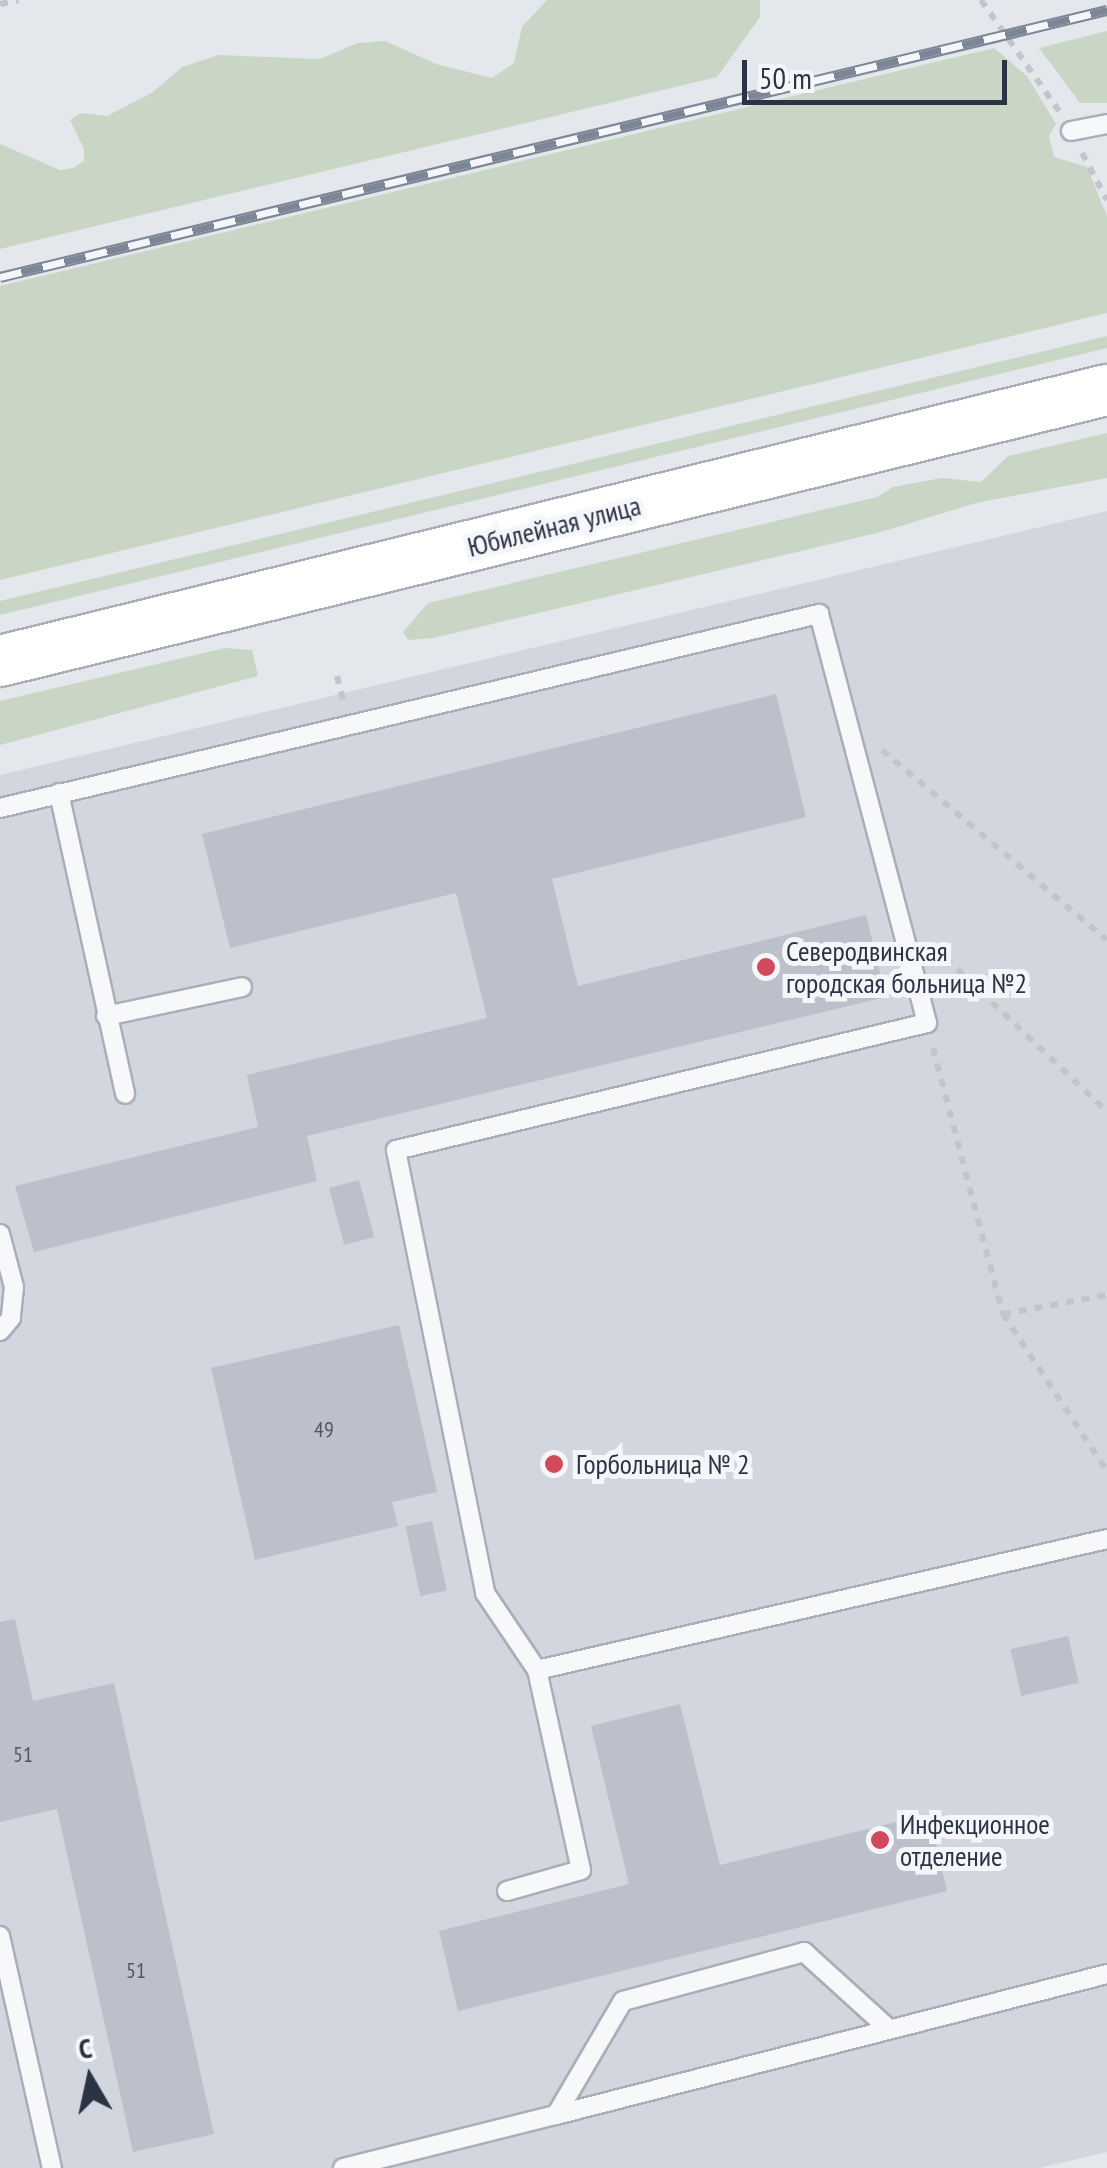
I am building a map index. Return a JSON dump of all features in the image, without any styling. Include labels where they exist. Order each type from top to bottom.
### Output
[{"type":"main road","name":"Юбилейная улица","points":[[0,661],[1107,390]]},
{"type":"lane","points":[[1071,131],[1107,124]]},
{"type":"lane","points":[[0,808],[818,614],[927,1023],[396,1150],[485,1593],[537,1670],[581,1870],[507,1890]]},
{"type":"lane","points":[[59,794],[125,1094]]},
{"type":"lane","points":[[106,1016],[242,987]]},
{"type":"lane","points":[[0,1234],[14,1287],[11,1318],[0,1330]]},
{"type":"lane","points":[[537,1670],[1107,1539]]},
{"type":"lane","points":[[0,1936],[52,2168]]},
{"type":"lane","points":[[556,2115],[623,2001],[804,1952],[889,2029]]},
{"type":"lane","points":[[343,2168],[1107,1974]]},
{"type":"path","points":[[0,4],[19,0]]},
{"type":"path","points":[[981,0],[1071,131],[1107,200]]},
{"type":"path","points":[[847,721],[1107,940]]},
{"type":"path","points":[[898,914],[1107,1112]]},
{"type":"path","points":[[927,1023],[1003,1314],[1107,1471]]},
{"type":"path","points":[[1003,1314],[1107,1295]]},
{"type":"shaded area","name":"Горбольница № 2","points":[[1107,511],[1107,2152],[1039,2168],[0,2168],[0,775]]},
{"type":"green space","points":[[547,0],[760,0],[760,17],[717,77],[0,249],[0,144],[60,170],[73,168],[84,161],[84,149],[70,120],[81,113],[107,116],[153,92],[182,67],[218,55],[320,59],[358,43],[385,41],[436,64],[492,78],[514,63],[522,27]]},
{"type":"green space","points":[[1107,31],[1107,103],[1080,103],[1039,48]]},
{"type":"green space","points":[[994,48],[1027,76],[1056,124],[1049,136],[1054,157],[1087,167],[1107,216],[1107,313],[0,580],[0,286]]},
{"type":"green space","points":[[1107,336],[1107,348],[0,615],[0,601]]},
{"type":"green space","points":[[1107,433],[1107,478],[976,503],[881,532],[433,638],[408,640],[403,632],[428,603],[877,497],[893,487],[942,478],[981,482],[1008,456]]},
{"type":"green space","points":[[225,648],[252,650],[258,676],[0,745],[0,701]]},
{"type":"building","name":"Северодвинская городская больница №2","points":[[776,694],[806,817],[552,879],[578,986],[866,915],[886,997],[307,1136],[317,1181],[34,1252],[15,1186],[258,1127],[247,1075],[487,1018],[456,893],[230,948],[202,834]]},
{"type":"building","points":[[359,1180],[374,1237],[344,1245],[329,1188]]},
{"type":"building","points":[[399,1325],[437,1492],[392,1502],[398,1526],[255,1560],[211,1368]]},
{"type":"building","points":[[432,1521],[447,1590],[420,1596],[406,1527]]},
{"type":"building","points":[[15,1619],[33,1701],[114,1683],[214,2134],[133,2152],[57,1809],[0,1822],[0,1622]]},
{"type":"building","points":[[1068,1636],[1079,1683],[1021,1696],[1011,1649]]},
{"type":"building","name":"Инфекционное отделение","points":[[680,1704],[720,1865],[929,1814],[947,1891],[458,2011],[439,1931],[629,1884],[591,1726]]},
{"type":"railway","points":[[0,277],[1107,10]]},
{"type":"place","name":"Северодвинская городская больница №2","points":[[766,967]]},
{"type":"place","name":"Горбольница № 2","points":[[554,1464]]},
{"type":"place","name":"Инфекционное отделение","points":[[880,1840]]}]
